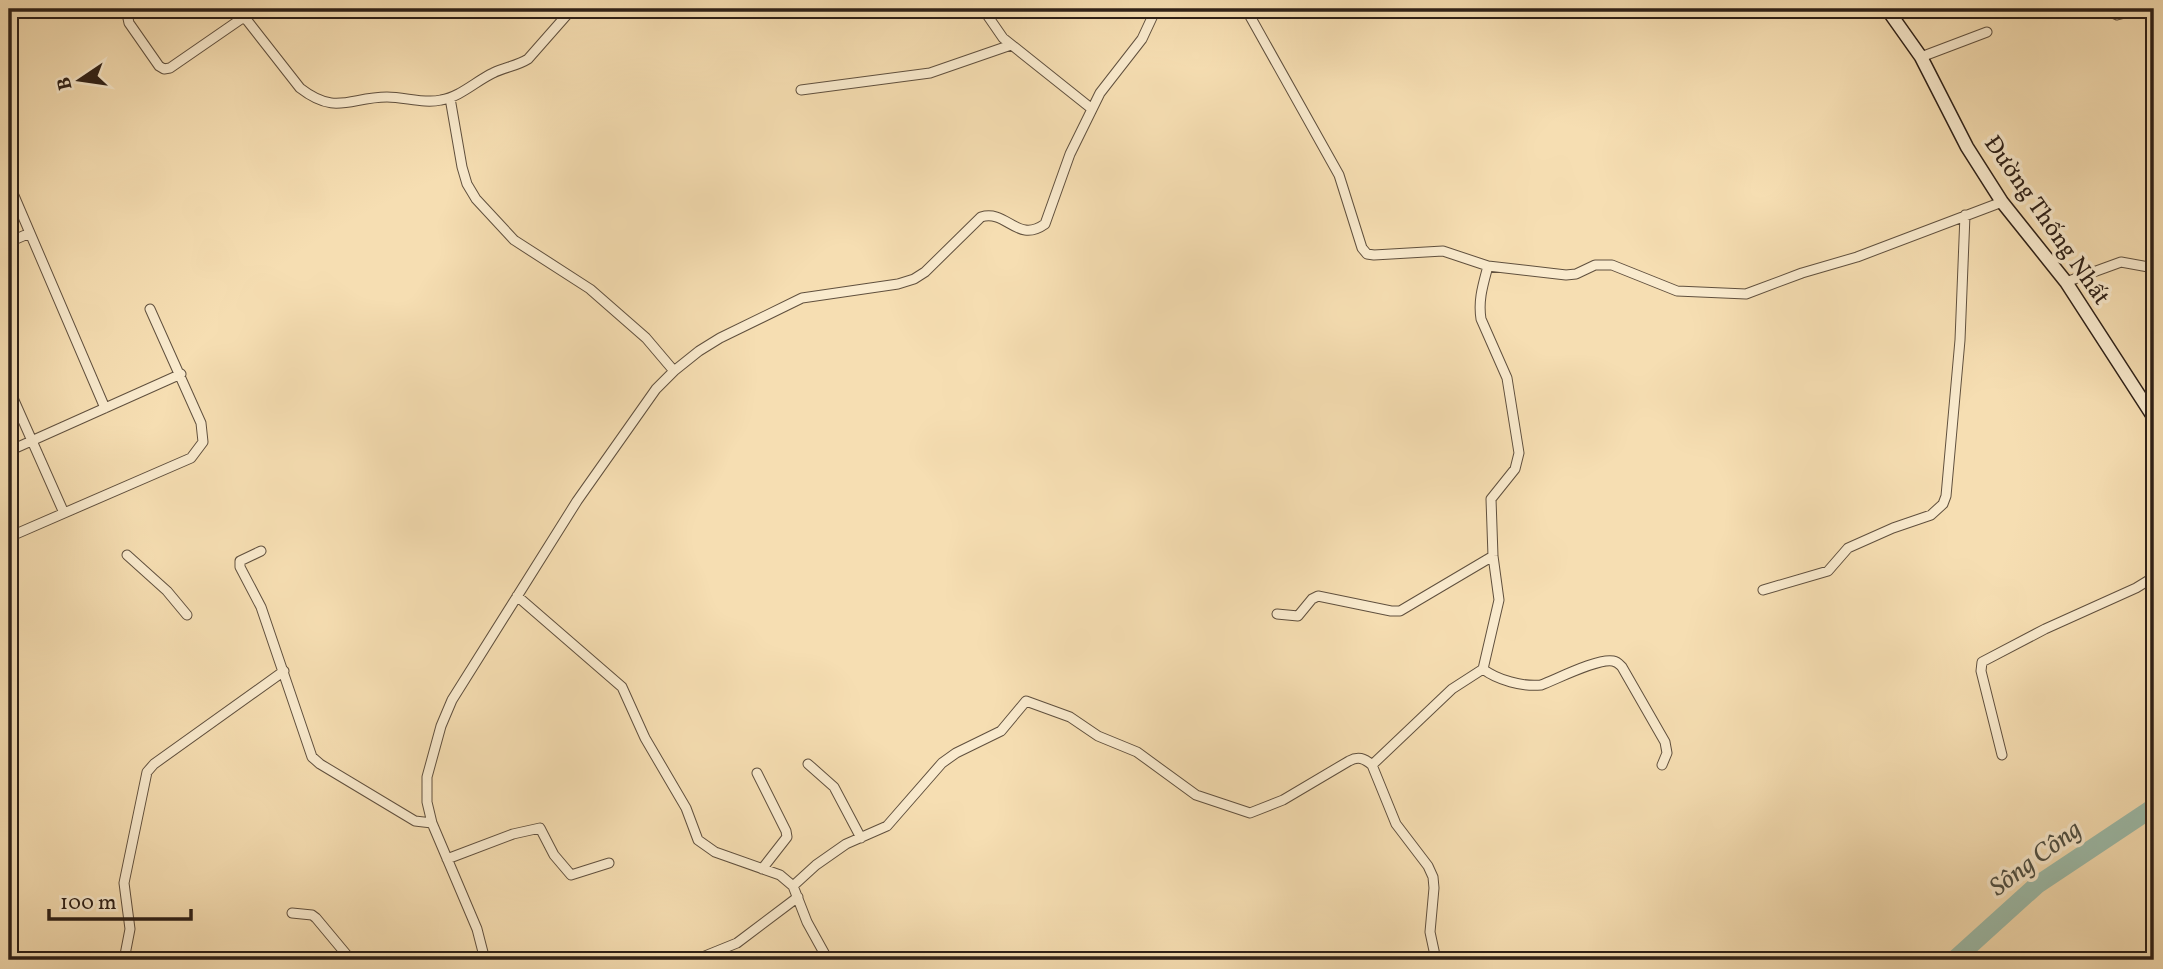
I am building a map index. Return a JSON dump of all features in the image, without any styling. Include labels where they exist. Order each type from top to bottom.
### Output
[{"type":"street","points":[[126,9],[129,23],[159,66],[164,69],[170,68],[241,19],[246,19],[300,88],[310,96],[333,104],[387,97],[440,101],[494,72],[528,59],[572,9]]},
{"type":"street","points":[[983,9],[1003,38],[1092,109]]},
{"type":"street","points":[[468,960],[484,957],[477,929],[432,824],[427,802],[426,777],[441,726],[452,700],[516,596],[642,406],[674,371],[720,338],[803,298],[898,284],[914,279],[925,272],[981,217],[995,216],[1020,230],[1038,229],[1045,224],[1070,153],[1092,109],[1105,85],[1142,39],[1156,9]]},
{"type":"street","points":[[1246,9],[1339,175],[1362,248],[1367,254],[1374,256],[1443,251],[1488,266],[1566,275],[1604,264],[1677,291],[1746,294],[1802,273],[1857,257],[2002,202]]},
{"type":"street","name":"Đường Thống Nhất","points":[[1886,9],[1921,57],[1968,147],[2002,202],[2066,282],[2154,418]]},
{"type":"street","points":[[2104,9],[2117,15],[2141,9]]},
{"type":"street","points":[[1921,57],[1987,32]]},
{"type":"street","points":[[801,90],[930,73],[1011,45]]},
{"type":"street","points":[[450,97],[461,167],[476,199],[514,240],[590,289],[618,313],[646,338],[674,371]]},
{"type":"street","points":[[9,184],[105,408]]},
{"type":"street","points":[[1763,590],[1828,571],[1848,548],[1931,514],[1943,505],[1960,340],[1965,215]]},
{"type":"street","points":[[9,242],[30,233]]},
{"type":"street","points":[[2066,282],[2121,262],[2154,268]]},
{"type":"street","points":[[1372,765],[1452,689],[1483,668],[1499,600],[1493,556],[1491,499],[1514,469],[1519,453],[1507,378],[1481,319],[1480,299],[1488,266]]},
{"type":"street","points":[[9,537],[191,458],[203,442],[201,423],[150,309]]},
{"type":"street","points":[[9,451],[181,374]]},
{"type":"street","points":[[9,389],[64,513]]},
{"type":"street","points":[[261,551],[240,561],[240,567],[261,607],[312,757],[415,821],[432,824]]},
{"type":"street","points":[[127,555],[167,591],[187,614]]},
{"type":"street","points":[[1278,614],[1292,617],[1298,615],[1312,599],[1318,597],[1400,611],[1493,556]]},
{"type":"street","points":[[2002,755],[1981,671],[1982,662],[2154,577]]},
{"type":"street","points":[[516,596],[622,687],[645,738],[686,808],[698,840],[715,852],[780,875],[793,886],[807,922],[828,960]]},
{"type":"street","points":[[1483,668],[1490,674],[1532,686],[1598,663],[1611,660],[1617,662],[1665,742],[1667,753],[1662,765]]},
{"type":"street","points":[[124,960],[130,929],[124,883],[147,772],[154,764],[284,671]]},
{"type":"street","points":[[793,886],[816,865],[846,844],[887,826],[942,763],[1001,730],[1026,701],[1070,717],[1098,736],[1137,752],[1196,795],[1250,813],[1283,800],[1353,758],[1366,760],[1372,765],[1396,824],[1428,866],[1433,877],[1430,932],[1436,960]]},
{"type":"street","points":[[808,764],[834,787],[861,838]]},
{"type":"street","points":[[757,773],[787,837],[762,869]]},
{"type":"street","points":[[447,859],[513,834],[540,828],[549,849],[571,874],[609,863]]},
{"type":"street","points":[[695,960],[737,943],[798,897]]},
{"type":"street","points":[[292,913],[316,918],[351,960]]},
{"type":"waterway","name":"Sông Công","points":[[1954,960],[2037,885],[2154,807]]}]
